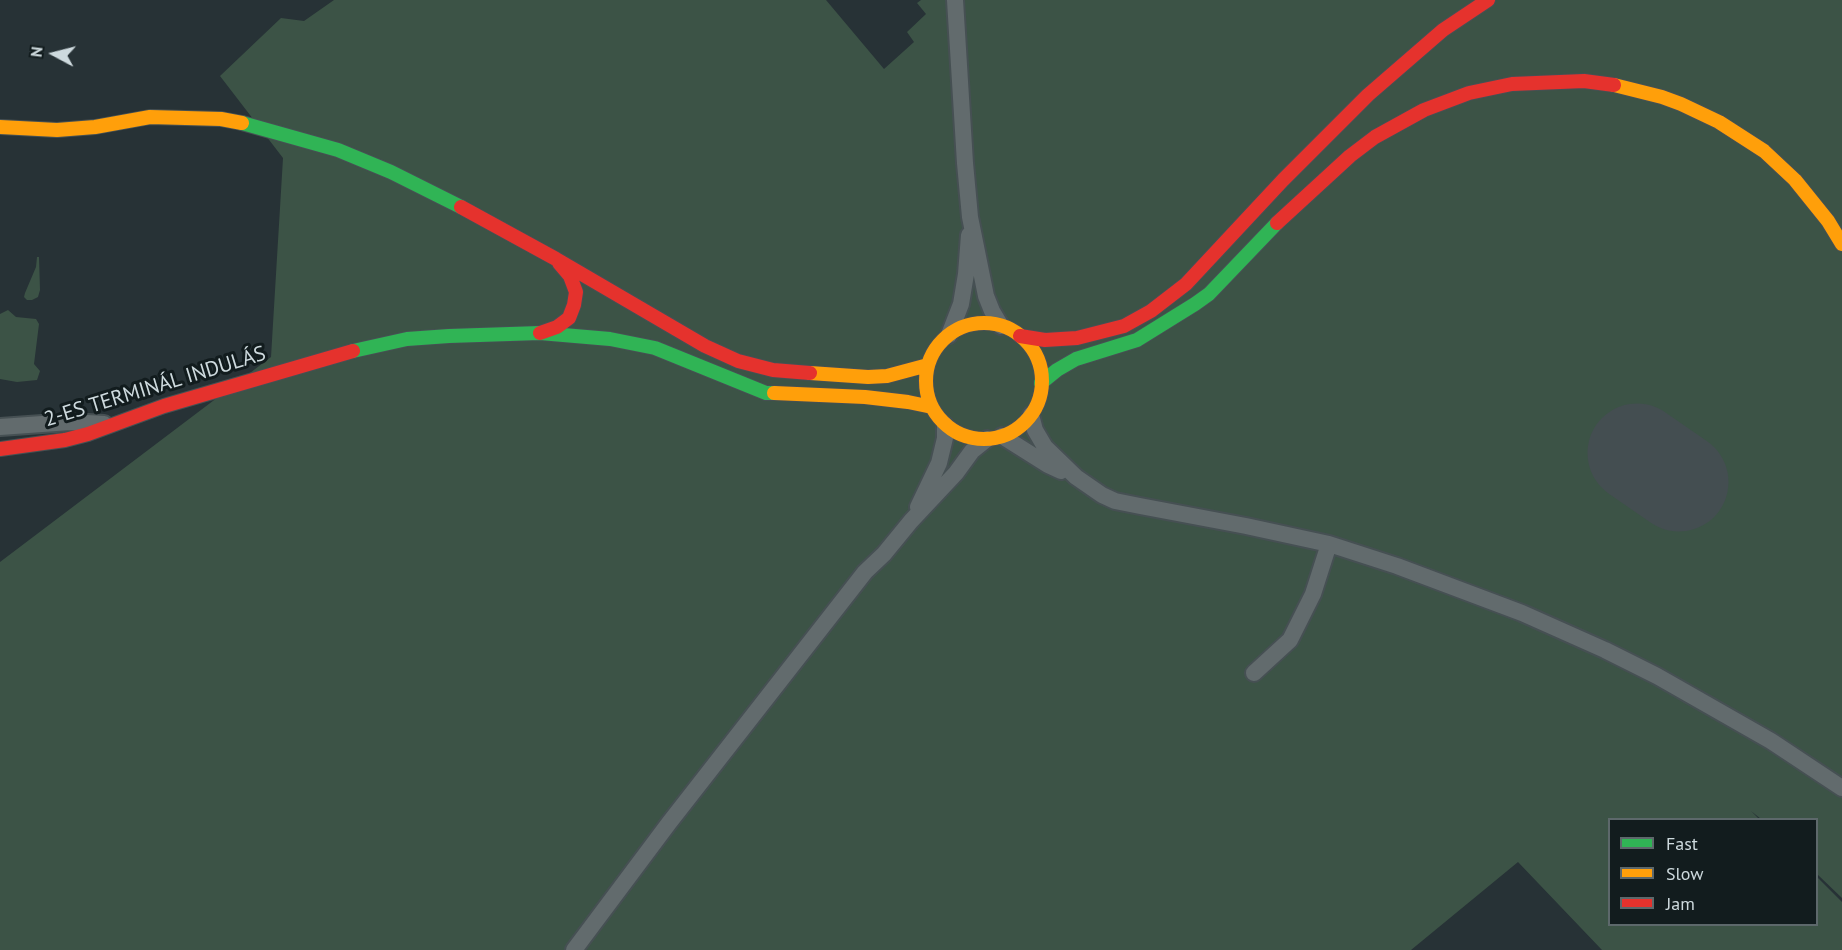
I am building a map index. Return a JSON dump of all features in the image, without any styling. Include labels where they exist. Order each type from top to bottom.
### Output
[{"type":"main road","points":[[1020,336],[1036,357],[1039,366],[1041,383],[1038,400],[1031,415],[1018,428],[994,438],[965,436],[945,425],[937,416],[926,390],[928,365],[936,348],[949,335],[968,325],[990,324],[1001,326],[1020,336],[1045,339],[1077,338],[1124,326],[1151,311],[1186,284],[1283,180],[1368,95],[1443,30],[1488,0]]},
{"type":"main road","points":[[1385,97],[1418,52]]},
{"type":"main road","points":[[1277,223],[1350,156],[1382,132],[1424,110],[1469,93],[1512,84],[1584,81],[1622,86],[1662,97],[1719,122],[1764,152],[1795,180],[1828,221],[1842,244]]},
{"type":"main road","points":[[0,127],[66,129],[95,127],[150,117],[221,119],[259,127],[338,150],[435,193],[556,259],[705,346],[738,361],[773,370],[868,377],[887,376],[928,365]]},
{"type":"main road","points":[[1041,383],[1076,359],[1137,340],[1209,294],[1277,223],[1358,132]]},
{"type":"main road","points":[[540,333],[557,327],[569,318],[574,305],[576,292],[570,276],[556,259]]},
{"type":"main road","name":"2-ES TERMINÁL INDULÁS","points":[[0,449],[64,440],[88,434],[110,424],[287,369],[370,346],[407,339],[449,336],[540,333],[609,339],[655,348],[766,393],[865,397],[932,406]]},
{"type":"street","points":[[955,0],[970,217],[986,296],[1001,326]]},
{"type":"street","points":[[949,335],[961,304],[966,274],[970,217]]},
{"type":"street","points":[[1031,415],[1035,430],[1045,447],[1076,477],[1115,501],[1329,544],[1397,566],[1522,613],[1657,676],[1771,741],[1842,788]]},
{"type":"street","points":[[0,427],[70,422],[110,424]]},
{"type":"street","points":[[911,521],[939,463],[945,438],[945,425]]},
{"type":"street","points":[[574,950],[669,823],[865,572],[884,554],[956,473],[972,451],[994,438],[1016,443],[1048,465],[1076,477]]},
{"type":"street","points":[[1254,673],[1290,640],[1313,594],[1329,544]]},
{"type":"green space","points":[[334,0],[826,0],[884,69],[914,42],[907,32],[926,14],[917,3],[921,0],[1842,0],[1842,898],[1818,875],[1818,818],[1760,818],[1751,811],[1758,818],[1608,818],[1608,926],[1818,926],[1818,878],[1842,902],[1842,950],[1602,950],[1518,862],[1411,950],[0,950],[0,562],[271,357],[283,158],[220,76],[281,18],[304,21]]},
{"type":"green space","points":[[37,257],[39,257],[40,290],[38,297],[27,300],[24,297],[36,267]]},
{"type":"green space","points":[[8,310],[16,317],[36,319],[39,324],[34,364],[40,371],[37,380],[17,382],[0,379],[0,314]]},
{"type":"runway","points":[[1637,453],[1679,482]]},
{"type":"traffic: fast","points":[[242,123],[338,150],[391,172],[461,207]]},
{"type":"traffic: fast","points":[[1041,383],[1076,359],[1137,340],[1195,304],[1209,294],[1277,223]]},
{"type":"traffic: fast","points":[[353,351],[407,339],[449,336],[540,333],[610,339],[655,348],[766,393],[774,393]]},
{"type":"traffic: slow","points":[[1614,85],[1681,104],[1719,122],[1764,151],[1795,180],[1828,221],[1842,244]]},
{"type":"traffic: slow","points":[[0,127],[57,130],[95,127],[150,117],[221,119],[242,123]]},
{"type":"traffic: slow","points":[[984,323],[1006,328],[1025,340],[1037,359],[1042,381],[1037,403],[1025,422],[1006,434],[984,439],[962,434],[943,422],[931,403],[926,381],[931,359],[943,340],[962,328],[984,323]]},
{"type":"traffic: slow","points":[[810,373],[887,376],[928,365]]},
{"type":"traffic: slow","points":[[774,393],[865,397],[932,407]]},
{"type":"traffic: jam","points":[[1283,180],[1368,95],[1443,30],[1488,0]]},
{"type":"traffic: jam","points":[[1277,223],[1350,156],[1375,137],[1424,110],[1469,93],[1512,84],[1584,81],[1614,85]]},
{"type":"traffic: jam","points":[[1020,336],[1045,340],[1077,338],[1124,326],[1151,311],[1186,284],[1283,180]]},
{"type":"traffic: jam","points":[[461,207],[556,259],[705,346],[738,361],[773,370],[810,373]]},
{"type":"traffic: jam","points":[[540,333],[557,327],[569,318],[574,305],[576,292],[570,276],[559,263]]},
{"type":"traffic: jam","points":[[0,449],[65,440],[88,434],[164,406],[353,351]]}]
